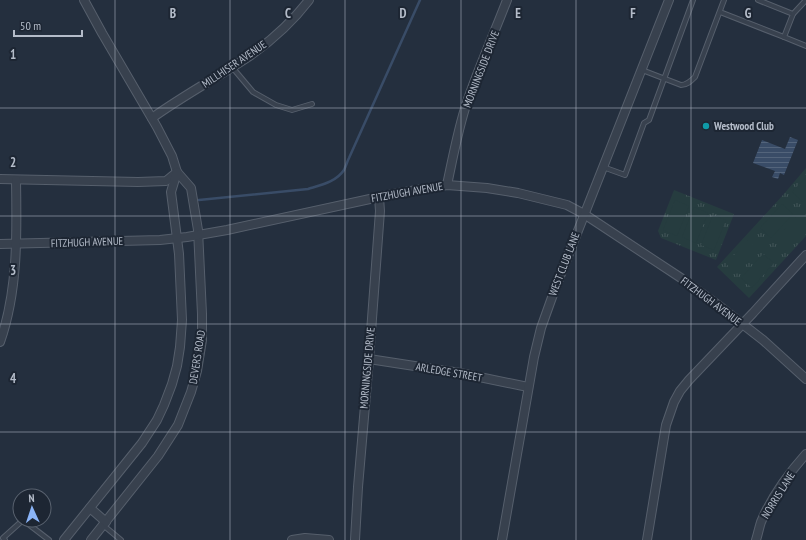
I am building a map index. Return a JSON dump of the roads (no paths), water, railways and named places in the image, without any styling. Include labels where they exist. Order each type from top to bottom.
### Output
[{"type":"street","name":"DEVERS ROAD","points":[[84,0],[152,118],[172,156],[177,172],[191,188],[198,235],[202,314],[202,340],[197,371],[191,392],[178,425],[158,456],[91,540]]},
{"type":"street","name":"MILLHISER AVENUE","points":[[152,118],[251,54],[288,24],[309,0]]},
{"type":"street","name":"MORNINGSIDE DRIVE","points":[[447,185],[457,136],[467,102],[507,0]]},
{"type":"street","name":"WEST CLUB LANE","points":[[502,540],[528,387],[541,328],[554,289],[669,0]]},
{"type":"street","name":"DEVERS ROAD","points":[[64,540],[142,443],[157,420],[172,384],[180,347],[182,320],[180,269],[171,192],[177,172]]},
{"type":"street","points":[[0,179],[138,182],[166,180],[177,172]]},
{"type":"street","points":[[0,342],[11,297],[16,244],[16,180]]},
{"type":"street","name":"FITZHUGH AVENUE","points":[[0,244],[160,240],[177,238],[227,230],[379,197],[447,185],[487,188],[518,193],[567,205],[584,214],[681,278],[718,305],[763,340],[806,379]]},
{"type":"street","name":"MORNINGSIDE DRIVE","points":[[355,540],[380,211],[379,197]]},
{"type":"street","points":[[647,540],[666,425],[674,402],[680,391],[806,255]]},
{"type":"street","name":"ARLEDGE STREET","points":[[369,359],[460,373],[528,387]]},
{"type":"street","name":"NORRIS LANE","points":[[756,540],[760,524],[766,510],[782,485],[806,454]]},
{"type":"street","points":[[90,508],[104,524]]},
{"type":"street","points":[[292,540],[305,538],[329,540]]},
{"type":"lane","points":[[603,167],[625,175],[644,123],[649,120],[693,0]]},
{"type":"lane","points":[[642,70],[683,85],[692,80],[695,76],[724,0]]},
{"type":"lane","points":[[758,0],[793,14]]},
{"type":"lane","points":[[784,37],[793,14],[806,0]]},
{"type":"lane","points":[[720,12],[806,46]]},
{"type":"lane","points":[[232,67],[253,92],[276,105],[292,110],[312,104]]},
{"type":"lane","points":[[104,524],[122,540]]},
{"type":"lane","points":[[5,540],[3,538],[14,528]]},
{"type":"lane","points":[[33,528],[49,540]]},
{"type":"water","points":[[790,137],[798,140],[784,175],[780,173],[778,179],[772,177],[775,171],[753,163],[762,140],[785,149]]},
{"type":"waterway","points":[[199,200],[308,189],[328,182],[341,174],[420,0]]},
{"type":"place","name":"Westwood Club","points":[[706,126]]}]
